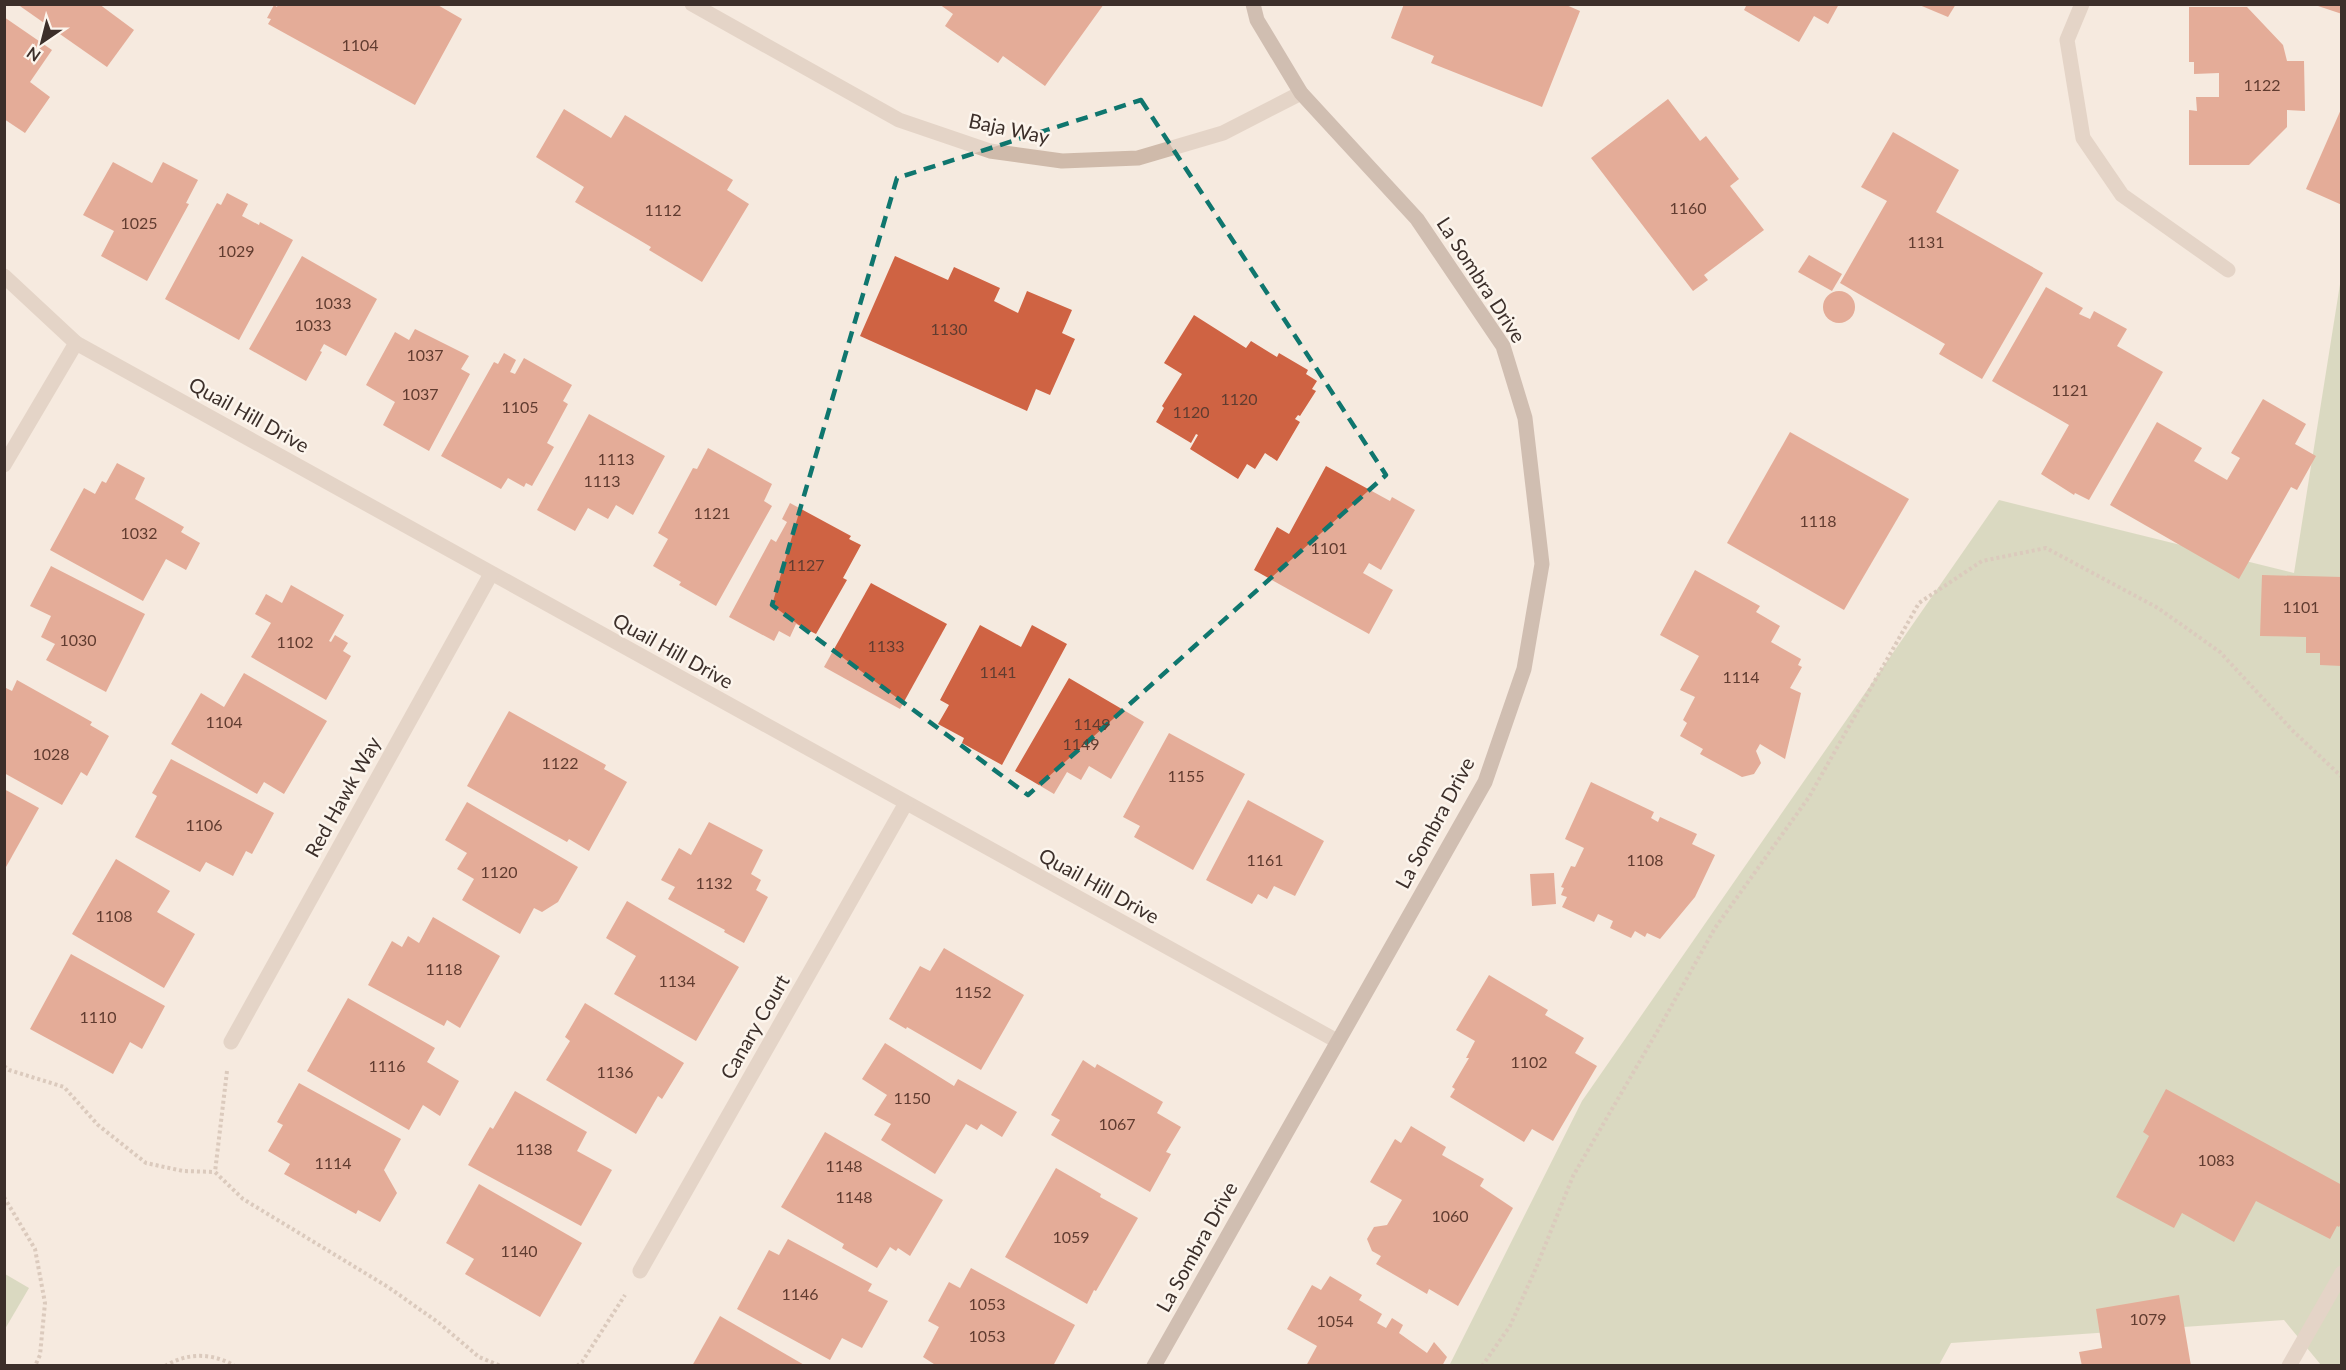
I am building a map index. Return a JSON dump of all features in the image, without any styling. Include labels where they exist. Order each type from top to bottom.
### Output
[{"type":"street","name":"Baja Way","points":[[692,4],[899,120],[990,151],[1062,161],[1138,158],[1223,133],[1301,93]]},
{"type":"street","name":"La Sombra Drive","points":[[1154,1365],[1485,782],[1524,669],[1542,564],[1525,418],[1503,346],[1417,219],[1301,93],[1257,20],[1253,4]]},
{"type":"street","points":[[2082,4],[2067,40],[2083,138],[2122,195],[2228,270]]},
{"type":"street","name":"Quail Hill Drive","points":[[4,276],[76,343],[1337,1041]]},
{"type":"street","points":[[4,465],[76,343]]},
{"type":"street","name":"Red Hawk Way","points":[[231,1042],[491,574]]},
{"type":"street","name":"Canary Court","points":[[640,1271],[906,803]]},
{"type":"street","points":[[2289,1365],[2342,1273]]},
{"type":"path","points":[[1482,1365],[1510,1326],[1573,1176],[1715,928],[1809,797],[1919,603],[1982,561],[2046,548],[2158,608],[2220,652],[2293,731],[2342,777]]},
{"type":"path","points":[[215,1172],[231,1042]]},
{"type":"path","points":[[4,1066],[9,1070],[64,1087],[98,1125],[146,1163],[183,1171],[215,1172],[243,1199],[388,1287],[439,1323],[479,1357],[501,1365]]},
{"type":"path","points":[[4,1197],[35,1249],[45,1303],[40,1355],[35,1365]]},
{"type":"path","points":[[577,1365],[582,1362],[640,1271]]},
{"type":"path","points":[[165,1365],[189,1355],[220,1357],[235,1365]]},
{"type":"highlighted area","points":[[1141,100],[1386,475],[1028,795],[772,605],[897,178]]},
{"type":"green space","points":[[2341,278],[2341,1365],[2321,1365],[2284,1320],[1951,1343],[1939,1365],[1449,1366],[1582,1101],[1999,500],[2294,573]]},
{"type":"green space","points":[[5,1274],[29,1288],[5,1329]]},
{"type":"building","points":[[17,4],[99,4],[134,30],[107,67]]},
{"type":"building","points":[[278,4],[436,4],[462,19],[415,105],[268,24],[271,19],[267,18],[274,5],[277,7]]},
{"type":"building","points":[[939,4],[1104,4],[1045,86],[1003,56],[998,63],[945,26],[953,14]]},
{"type":"building","points":[[1404,4],[1564,4],[1580,11],[1542,107],[1431,63],[1434,56],[1391,38]]},
{"type":"building","points":[[1747,4],[1839,4],[1828,24],[1814,16],[1799,42],[1744,10]]},
{"type":"building","points":[[1917,4],[1956,4],[1948,17]]},
{"type":"building","points":[[2342,4],[2342,14],[2315,5]]},
{"type":"building","points":[[2189,7],[2247,7],[2283,45],[2287,61],[2304,61],[2305,111],[2287,110],[2287,127],[2249,165],[2189,165],[2189,110],[2197,111],[2196,97],[2219,97],[2219,73],[2194,74],[2194,62],[2189,62]]},
{"type":"building","points":[[4,17],[52,50],[30,82],[50,97],[25,133],[4,119]]},
{"type":"building","points":[[1668,99],[1700,141],[1706,136],[1739,179],[1730,186],[1764,230],[1704,275],[1708,280],[1693,291],[1591,158]]},
{"type":"building","points":[[2342,107],[2342,205],[2306,189]]},
{"type":"building","points":[[564,109],[611,138],[625,115],[733,180],[727,190],[749,204],[702,282],[649,250],[651,247],[575,202],[584,187],[536,157]]},
{"type":"building","points":[[1893,132],[1959,170],[1936,212],[2043,273],[1982,379],[1939,354],[1945,344],[1840,283],[1887,201],[1861,187]]},
{"type":"building","points":[[113,162],[152,183],[163,162],[198,180],[186,203],[189,204],[147,281],[101,256],[114,231],[83,215]]},
{"type":"building","points":[[227,193],[248,204],[242,216],[259,225],[260,222],[293,240],[239,340],[165,299],[217,203],[221,205]]},
{"type":"building","points":[[1809,255],[1842,274],[1832,291],[1798,272]]},
{"type":"building","points":[[302,256],[377,299],[346,356],[324,344],[306,381],[249,349]]},
{"type":"building","points":[[895,256],[948,280],[954,267],[1000,288],[994,301],[1018,313],[1027,291],[1072,310],[1062,333],[1075,339],[1050,395],[1036,389],[1027,411],[860,336]]},
{"type":"building","points":[[2046,287],[2083,308],[2079,314],[2090,319],[2094,311],[2127,329],[2117,346],[2163,372],[2089,500],[2075,493],[2074,495],[2041,474],[2069,425],[1992,381]]},
{"type":"building","points":[[1839,291],[1850,296],[1855,307],[1850,318],[1839,323],[1828,318],[1823,307],[1828,296]]},
{"type":"building","points":[[1194,315],[1246,348],[1251,341],[1277,357],[1279,353],[1308,370],[1306,374],[1317,381],[1312,389],[1316,391],[1300,416],[1298,415],[1295,419],[1300,422],[1277,461],[1265,453],[1255,469],[1247,464],[1238,479],[1190,449],[1198,435],[1196,434],[1191,443],[1156,422],[1164,408],[1162,406],[1182,374],[1164,363]]},
{"type":"building","points":[[415,329],[469,356],[461,369],[470,374],[429,451],[383,425],[395,402],[366,385],[395,332],[409,340]]},
{"type":"building","points":[[504,353],[516,360],[510,372],[515,374],[524,358],[572,385],[563,401],[568,404],[547,443],[554,447],[532,486],[526,483],[524,487],[508,478],[501,489],[441,456],[494,362],[498,364]]},
{"type":"building","points":[[2263,399],[2306,424],[2295,444],[2316,456],[2297,490],[2291,487],[2239,579],[2110,505],[2157,422],[2202,448],[2194,461],[2227,480],[2240,458],[2231,453]]},
{"type":"building","points":[[589,414],[665,456],[633,515],[616,505],[608,519],[588,508],[575,531],[537,510]]},
{"type":"building","points":[[1790,432],[1909,499],[1844,610],[1727,543]]},
{"type":"building","points":[[708,448],[772,484],[764,501],[772,506],[716,606],[679,585],[681,582],[653,566],[668,539],[658,533],[693,468],[697,469]]},
{"type":"building","points":[[117,463],[145,478],[135,499],[184,527],[181,532],[200,543],[186,570],[166,559],[143,601],[50,550],[84,488],[95,494],[102,481],[106,483]]},
{"type":"building","points":[[1326,466],[1390,501],[1392,497],[1415,510],[1381,570],[1369,563],[1363,573],[1393,590],[1369,634],[1254,570],[1277,527],[1289,534]]},
{"type":"building","points":[[790,503],[851,536],[849,539],[861,545],[843,578],[847,580],[816,634],[796,624],[790,637],[779,631],[774,641],[729,617],[771,539],[776,542],[787,522],[782,519]]},
{"type":"building","points":[[51,566],[145,614],[106,692],[46,660],[55,644],[41,637],[51,616],[30,606]]},
{"type":"building","points":[[1695,570],[1760,606],[1756,612],[1780,626],[1771,642],[1801,659],[1798,665],[1802,667],[1790,688],[1801,693],[1785,759],[1760,744],[1756,751],[1761,763],[1754,774],[1742,777],[1700,754],[1703,749],[1680,736],[1687,723],[1683,720],[1695,697],[1680,690],[1699,656],[1660,635]]},
{"type":"building","points":[[2262,575],[2342,577],[2342,666],[2320,665],[2320,653],[2306,653],[2306,637],[2260,636]]},
{"type":"building","points":[[871,583],[947,624],[900,709],[824,667]]},
{"type":"building","points":[[291,585],[344,615],[329,641],[331,642],[335,635],[348,643],[343,651],[351,656],[326,700],[251,657],[271,623],[255,614],[266,594],[282,603]]},
{"type":"building","points":[[980,625],[1021,647],[1032,625],[1067,644],[1002,765],[962,743],[964,738],[938,724],[949,705],[940,700]]},
{"type":"building","points":[[244,673],[327,721],[284,794],[264,782],[257,794],[171,744],[201,693],[224,707]]},
{"type":"building","points":[[1069,678],[1144,722],[1111,779],[1089,766],[1081,780],[1067,772],[1054,794],[1015,771]]},
{"type":"building","points":[[17,680],[92,722],[90,725],[109,736],[87,776],[81,772],[62,805],[4,773],[4,687],[12,691]]},
{"type":"building","points":[[509,711],[606,765],[604,769],[627,782],[589,851],[569,839],[567,842],[467,786]]},
{"type":"building","points":[[1169,733],[1245,774],[1193,870],[1134,837],[1140,826],[1123,817]]},
{"type":"building","points":[[171,759],[274,813],[252,854],[246,851],[233,876],[206,862],[200,872],[135,837],[157,796],[152,793]]},
{"type":"building","points":[[1591,782],[1654,812],[1651,818],[1658,822],[1660,817],[1697,834],[1692,844],[1715,855],[1695,897],[1660,939],[1647,933],[1645,937],[1635,931],[1631,938],[1610,928],[1613,921],[1598,914],[1594,922],[1562,907],[1567,897],[1561,895],[1564,888],[1561,887],[1571,866],[1575,867],[1584,848],[1565,839]]},
{"type":"building","points":[[4,789],[39,808],[6,867],[4,866]]},
{"type":"building","points":[[1248,800],[1324,841],[1295,896],[1274,886],[1267,899],[1258,894],[1252,904],[1206,880]]},
{"type":"building","points":[[467,802],[578,867],[558,902],[542,912],[534,908],[520,934],[462,900],[474,879],[457,869],[467,853],[445,840]]},
{"type":"building","points":[[709,822],[763,850],[751,874],[761,880],[756,890],[768,897],[744,943],[668,899],[675,887],[661,880],[679,848],[691,855]]},
{"type":"building","points":[[116,859],[170,891],[157,912],[195,934],[164,988],[72,934]]},
{"type":"building","points":[[1554,873],[1556,904],[1532,906],[1530,874]]},
{"type":"building","points":[[627,901],[739,967],[696,1041],[614,994],[636,956],[606,938]]},
{"type":"building","points":[[433,917],[500,956],[460,1028],[447,1020],[444,1026],[368,985],[392,941],[402,947],[408,936],[419,943]]},
{"type":"building","points":[[944,948],[1024,995],[981,1070],[889,1019],[920,966],[930,971]]},
{"type":"building","points":[[71,954],[165,1006],[142,1049],[130,1042],[113,1074],[30,1029]]},
{"type":"building","points":[[1489,975],[1548,1010],[1545,1015],[1584,1038],[1575,1053],[1597,1066],[1553,1141],[1532,1129],[1524,1142],[1450,1097],[1455,1089],[1452,1087],[1469,1058],[1466,1058],[1475,1041],[1456,1030]]},
{"type":"building","points":[[348,998],[435,1048],[427,1062],[459,1081],[440,1116],[423,1105],[409,1130],[307,1071]]},
{"type":"building","points":[[585,1003],[684,1063],[662,1099],[658,1096],[636,1134],[546,1080],[570,1041],[565,1037]]},
{"type":"building","points":[[885,1043],[954,1086],[958,1079],[1017,1112],[1002,1137],[981,1124],[977,1130],[966,1124],[935,1174],[881,1140],[891,1124],[874,1115],[887,1095],[862,1079]]},
{"type":"building","points":[[1083,1060],[1095,1068],[1097,1064],[1163,1102],[1157,1113],[1181,1127],[1166,1152],[1171,1154],[1150,1192],[1051,1135],[1060,1120],[1051,1115]]},
{"type":"building","points":[[299,1083],[401,1139],[384,1170],[397,1193],[380,1222],[358,1210],[356,1214],[284,1174],[290,1164],[268,1151],[283,1125],[277,1122]]},
{"type":"building","points":[[2166,1089],[2342,1185],[2342,1222],[2330,1239],[2256,1201],[2234,1242],[2182,1213],[2174,1228],[2116,1197],[2149,1136],[2143,1132]]},
{"type":"building","points":[[515,1091],[587,1132],[577,1151],[612,1170],[581,1226],[468,1165],[490,1127],[493,1129]]},
{"type":"building","points":[[1411,1126],[1446,1147],[1442,1155],[1484,1179],[1480,1186],[1513,1208],[1458,1306],[1429,1289],[1427,1294],[1376,1264],[1381,1256],[1372,1251],[1367,1239],[1374,1227],[1387,1225],[1402,1200],[1370,1182],[1395,1139],[1401,1143]]},
{"type":"building","points":[[825,1132],[943,1200],[910,1256],[898,1248],[896,1251],[890,1247],[877,1268],[842,1248],[844,1244],[781,1207]]},
{"type":"building","points":[[1056,1168],[1101,1194],[1100,1197],[1138,1218],[1087,1304],[1005,1257]]},
{"type":"building","points":[[479,1184],[582,1243],[540,1317],[465,1274],[474,1259],[446,1243]]},
{"type":"building","points":[[788,1239],[872,1284],[868,1291],[888,1301],[862,1348],[842,1338],[830,1360],[737,1309],[769,1250],[779,1255]]},
{"type":"building","points":[[971,1268],[1075,1325],[1053,1366],[937,1366],[923,1357],[939,1327],[928,1321],[949,1282],[960,1288]]},
{"type":"building","points":[[1330,1276],[1362,1295],[1359,1300],[1382,1314],[1377,1323],[1386,1328],[1392,1318],[1403,1325],[1399,1333],[1427,1353],[1434,1342],[1447,1357],[1442,1366],[1306,1366],[1317,1346],[1287,1329],[1312,1285],[1321,1290]]},
{"type":"building","points":[[2179,1295],[2191,1366],[2082,1366],[2079,1352],[2102,1348],[2096,1309]]},
{"type":"building","points":[[720,1316],[806,1366],[692,1366]]}]
